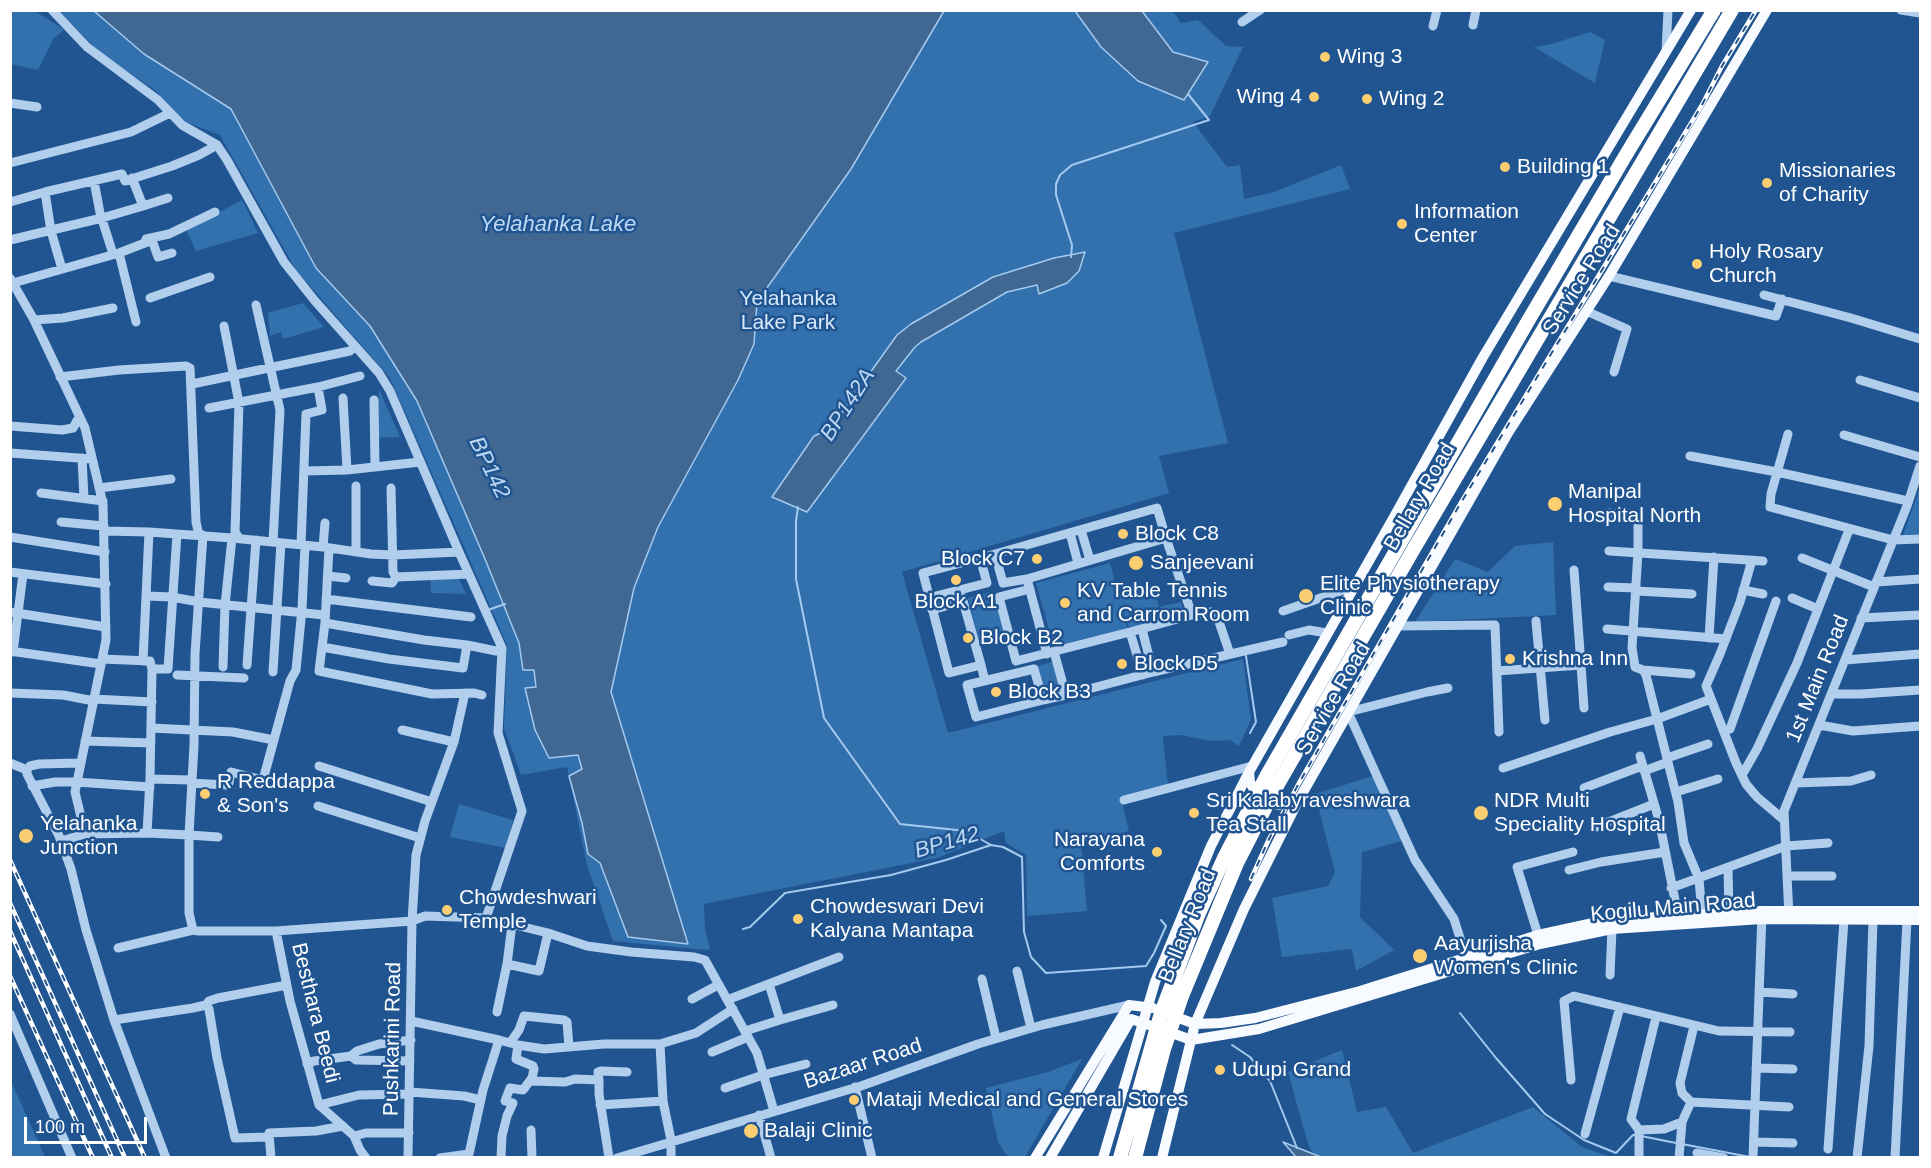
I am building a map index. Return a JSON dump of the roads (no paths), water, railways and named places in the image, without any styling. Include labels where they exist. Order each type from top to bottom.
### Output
[{"type":"highway","name":"Bellary Road","points":[[1120,1158],[1161,1014],[1199,913],[1267,775],[1528,321],[1714,10]]},
{"type":"highway","name":"Bellary Road","points":[[1135,1158],[1164,1049],[1182,996],[1237,864],[1274,791],[1732,10]]},
{"type":"main road","points":[[1050,1158],[1132,1010],[1159,972],[1211,846],[1325,636],[1483,357],[1691,10]]},
{"type":"main road","name":"Service Road","points":[[1162,1158],[1195,1024],[1244,909],[1298,801],[1508,433],[1609,276],[1767,10]]},
{"type":"main road","points":[[1251,769],[1250,782],[1254,790],[1266,800],[1279,805],[1298,801]]},
{"type":"main road","name":"Kogilu Main Road","points":[[1789,916],[1920,911]]},
{"type":"main road","name":"Kogilu Main Road","points":[[1195,1024],[1257,1023],[1466,957],[1480,958],[1538,935],[1607,920],[1729,912],[1844,920],[1920,920]]},
{"type":"main road","name":"Kogilu Main Road","points":[[1191,1040],[1480,958],[1540,944],[1612,929],[1762,915]]},
{"type":"main road","points":[[1132,1010],[1195,1024]]},
{"type":"main road","points":[[1132,1010],[1143,1023],[1191,1040]]},
{"type":"main road","points":[[1132,1010],[1143,1023]]},
{"type":"main road","points":[[1035,1158],[1113,1029],[1132,1010]]},
{"type":"main road","points":[[1103,1158],[1143,1023]]},
{"type":"street","points":[[52,10],[87,47],[158,100],[182,125],[217,146],[284,262],[315,301],[379,373],[390,391],[502,648],[498,733],[522,811],[486,918]]},
{"type":"street","points":[[1242,22],[1260,10]]},
{"type":"street","points":[[1433,26],[1437,10]]},
{"type":"street","points":[[1473,25],[1476,10]]},
{"type":"street","points":[[1666,51],[1668,10]]},
{"type":"street","points":[[1901,10],[1920,13]]},
{"type":"street","points":[[10,103],[37,107]]},
{"type":"street","points":[[10,163],[131,132],[170,112]]},
{"type":"street","points":[[10,202],[122,174],[125,181],[171,166],[217,146]]},
{"type":"street","points":[[132,178],[143,206]]},
{"type":"street","points":[[94,182],[102,218],[116,254],[136,322]]},
{"type":"street","points":[[45,192],[51,231],[62,269]]},
{"type":"street","points":[[10,240],[102,218],[168,198]]},
{"type":"street","points":[[131,248],[132,242],[169,234],[215,212]]},
{"type":"street","points":[[84,498],[87,458],[85,428],[34,320],[12,280],[116,254],[152,241],[158,257],[171,253]]},
{"type":"street","points":[[1609,276],[1776,316],[1782,299]]},
{"type":"street","points":[[150,298],[210,277]]},
{"type":"street","points":[[1764,295],[1920,339]]},
{"type":"street","points":[[256,305],[278,395],[276,610],[273,672]]},
{"type":"street","points":[[34,320],[63,318],[113,308]]},
{"type":"street","points":[[1586,311],[1627,329],[1614,372]]},
{"type":"street","points":[[223,667],[225,605],[236,538],[239,403],[224,326]]},
{"type":"street","points":[[192,384],[350,351]]},
{"type":"street","points":[[60,376],[119,370],[186,366],[190,368],[196,522],[201,535],[189,835],[189,913],[193,930]]},
{"type":"street","points":[[209,408],[318,387],[360,376]]},
{"type":"street","points":[[1860,380],[1920,398]]},
{"type":"street","points":[[32,786],[55,782],[192,782],[227,785],[231,772],[263,780],[290,681],[296,670],[301,611],[306,414],[322,410],[318,387]]},
{"type":"street","points":[[343,399],[347,470]]},
{"type":"street","points":[[375,400],[375,467]]},
{"type":"street","points":[[10,426],[62,430],[73,428],[80,417]]},
{"type":"street","points":[[1788,434],[1771,494],[1770,507],[1893,540],[1920,538]]},
{"type":"street","points":[[1844,435],[1920,457]]},
{"type":"street","points":[[10,453],[87,458]]},
{"type":"street","points":[[1690,456],[1777,472],[1908,501]]},
{"type":"street","points":[[85,834],[75,792],[76,782],[106,640],[103,501],[87,458]]},
{"type":"street","points":[[304,471],[347,470],[420,462]]},
{"type":"street","name":"1st Main Road","points":[[1789,916],[1784,811],[1893,540],[1920,466]]},
{"type":"street","points":[[99,488],[171,479]]},
{"type":"street","points":[[356,486],[356,552]]},
{"type":"street","points":[[390,488],[393,572],[396,577]]},
{"type":"street","points":[[41,493],[103,501]]},
{"type":"street","points":[[981,665],[949,673],[922,573],[995,555],[1156,507],[1192,615]]},
{"type":"street","points":[[1609,513],[1635,516],[1638,519],[1632,648],[1635,667],[1643,670],[1691,674]]},
{"type":"street","points":[[61,522],[104,529],[236,538],[393,555],[459,552]]},
{"type":"street","points":[[325,523],[328,576],[319,671],[432,694],[482,695]]},
{"type":"street","points":[[1081,530],[1090,560]]},
{"type":"street","points":[[1742,775],[1757,749],[1797,663],[1849,530]]},
{"type":"street","points":[[143,661],[149,532]]},
{"type":"street","points":[[1070,532],[1078,564]]},
{"type":"street","points":[[152,669],[168,669],[177,534]]},
{"type":"street","points":[[10,537],[105,552]]},
{"type":"street","points":[[995,555],[1003,583],[1027,579],[1166,538]]},
{"type":"street","points":[[247,665],[256,540]]},
{"type":"street","points":[[1609,551],[1763,561]]},
{"type":"street","points":[[1709,638],[1714,557]]},
{"type":"street","points":[[928,598],[987,583],[980,558]]},
{"type":"street","points":[[1802,558],[1875,584],[1920,579]]},
{"type":"street","points":[[1752,560],[1726,639],[1706,686],[1742,775],[1757,797],[1784,820]]},
{"type":"street","points":[[1574,570],[1584,708]]},
{"type":"street","points":[[10,572],[106,584]]},
{"type":"street","points":[[23,574],[14,612],[12,652],[102,662],[150,661],[152,702],[147,832]]},
{"type":"street","points":[[396,577],[469,574]]},
{"type":"street","points":[[328,576],[346,578]]},
{"type":"street","points":[[372,581],[392,583],[396,577]]},
{"type":"street","points":[[1027,579],[1066,694]]},
{"type":"street","points":[[1283,611],[1354,586]]},
{"type":"street","points":[[1608,587],[1692,594]]},
{"type":"street","points":[[1029,589],[999,597],[1017,662],[1210,612],[1216,613],[1230,652]]},
{"type":"street","points":[[1743,590],[1763,594]]},
{"type":"street","points":[[960,591],[985,681]]},
{"type":"street","points":[[147,596],[172,597],[251,608],[301,611],[324,619],[414,639],[496,651]]},
{"type":"street","points":[[1792,598],[1818,609]]},
{"type":"street","points":[[326,599],[471,617]]},
{"type":"street","points":[[1724,731],[1730,729],[1776,601]]},
{"type":"street","points":[[932,610],[963,602]]},
{"type":"street","points":[[14,612],[106,627]]},
{"type":"street","points":[[1862,618],[1920,615]]},
{"type":"street","points":[[1536,621],[1545,720]]},
{"type":"street","points":[[1398,626],[1495,625],[1499,732]]},
{"type":"street","points":[[1142,629],[1153,672]]},
{"type":"street","points":[[1607,629],[1726,639]]},
{"type":"street","points":[[1043,700],[1034,669],[967,685],[976,717],[1143,675],[1286,638],[1309,630],[1325,636]]},
{"type":"street","points":[[1130,632],[1143,675]]},
{"type":"street","points":[[1286,638],[1325,636]]},
{"type":"street","points":[[322,647],[389,659],[463,668],[467,645]]},
{"type":"street","points":[[1845,660],[1920,654]]},
{"type":"street","points":[[1497,671],[1581,665]]},
{"type":"street","points":[[1643,670],[1676,792],[1684,843],[1700,879],[1702,914]]},
{"type":"street","points":[[177,675],[244,678]]},
{"type":"street","points":[[1448,688],[1348,712],[1415,860],[1454,919],[1466,957]]},
{"type":"street","points":[[1831,694],[1920,690]]},
{"type":"street","points":[[10,693],[63,694],[94,700],[152,702]]},
{"type":"street","name":"Pushkarini Road","points":[[408,1158],[412,921],[416,855],[454,742],[465,693]]},
{"type":"street","points":[[1503,768],[1610,732],[1657,720],[1711,699]]},
{"type":"street","points":[[1819,724],[1853,731],[1920,726]]},
{"type":"street","points":[[151,728],[233,732],[274,740]]},
{"type":"street","points":[[402,730],[454,742]]},
{"type":"street","points":[[85,741],[151,743]]},
{"type":"street","points":[[1584,788],[1642,764],[1668,760],[1708,744]]},
{"type":"street","points":[[10,763],[27,770]]},
{"type":"street","points":[[27,770],[30,766],[39,764],[80,763]]},
{"type":"street","points":[[1642,764],[1654,804],[1678,915]]},
{"type":"street","points":[[319,766],[432,802]]},
{"type":"street","points":[[1124,800],[1251,769]]},
{"type":"street","points":[[27,770],[32,786],[61,841],[114,1020],[166,1158]]},
{"type":"street","points":[[1795,783],[1851,781],[1871,775]]},
{"type":"street","points":[[1676,792],[1718,779]]},
{"type":"street","points":[[1596,827],[1654,804]]},
{"type":"street","points":[[318,806],[420,838]]},
{"type":"street","points":[[61,841],[85,834],[147,832],[218,837]]},
{"type":"street","points":[[1671,888],[1786,846],[1828,843]]},
{"type":"street","points":[[1538,935],[1517,867],[1573,852]]},
{"type":"street","points":[[1569,870],[1601,862],[1665,852]]},
{"type":"street","points":[[1728,868],[1729,912]]},
{"type":"street","points":[[1787,876],[1832,876]]},
{"type":"street","points":[[1753,1158],[1762,915]]},
{"type":"street","points":[[118,948],[193,930],[276,930],[412,921],[425,916],[486,918],[587,945],[694,957],[705,960],[757,1053],[774,1111]]},
{"type":"street","points":[[1828,1149],[1844,920]]},
{"type":"street","points":[[1857,1158],[1869,1046],[1873,920]]},
{"type":"street","points":[[1895,1158],[1907,920]]},
{"type":"street","points":[[497,1012],[512,925]]},
{"type":"street","points":[[1610,975],[1612,929]]},
{"type":"street","name":"Besthara Beedi","points":[[276,930],[287,985],[319,1105],[354,1136],[366,1158]]},
{"type":"street","points":[[507,964],[539,970],[548,933]]},
{"type":"street","points":[[728,1000],[839,957]]},
{"type":"street","points":[[1017,971],[1031,1028]]},
{"type":"street","points":[[982,979],[996,1038]]},
{"type":"street","points":[[769,984],[780,1020]]},
{"type":"street","points":[[114,1020],[206,1005],[209,1001],[218,998],[287,985]]},
{"type":"street","points":[[692,999],[718,985]]},
{"type":"street","points":[[1759,992],[1794,994]]},
{"type":"street","points":[[1571,1080],[1564,1001],[1574,996],[1719,1031],[1790,1032]]},
{"type":"street","points":[[206,1005],[209,1009],[217,1058],[235,1138],[269,1137]]},
{"type":"street","points":[[712,1052],[746,1034],[780,1020],[833,1005]]},
{"type":"street","points":[[1585,1134],[1620,1007]]},
{"type":"street","points":[[411,1021],[544,1049],[660,1044],[696,1033],[733,1009]]},
{"type":"street","name":"Bazaar Road","points":[[617,1158],[855,1088],[996,1038],[1031,1028],[1132,1010]]},
{"type":"street","points":[[10,1014],[72,1158]]},
{"type":"street","points":[[501,1158],[502,1136],[513,1103],[505,1101],[510,1088],[523,1090],[532,1078],[534,1069],[533,1066],[516,1059],[514,1044],[524,1016],[567,1022],[569,1047]]},
{"type":"street","points":[[1640,1158],[1639,1130],[1631,1119],[1656,1017]]},
{"type":"street","points":[[1694,1026],[1680,1083],[1682,1093],[1691,1102],[1789,1107]]},
{"type":"street","points":[[307,1064],[351,1056],[357,1051],[379,1044],[411,1040]]},
{"type":"street","points":[[440,1158],[469,1154],[481,1100],[499,1040]]},
{"type":"street","points":[[660,1044],[663,1101],[672,1140],[672,1158]]},
{"type":"street","points":[[351,1056],[356,1060],[410,1061]]},
{"type":"street","points":[[725,1088],[806,1064]]},
{"type":"street","points":[[1756,1068],[1794,1069]]},
{"type":"street","points":[[609,1158],[600,1104],[598,1072],[627,1072]]},
{"type":"street","points":[[530,1081],[599,1080]]},
{"type":"street","points":[[855,1088],[872,1158]]},
{"type":"street","points":[[319,1105],[359,1095],[410,1093],[464,1096],[481,1100]]},
{"type":"street","points":[[600,1104],[663,1101]]},
{"type":"street","points":[[1679,1158],[1682,1122],[1691,1102]]},
{"type":"street","points":[[759,1115],[771,1158]]},
{"type":"street","points":[[1639,1130],[1664,1130],[1682,1122]]},
{"type":"street","points":[[271,1158],[269,1132],[316,1131],[343,1126]]},
{"type":"street","points":[[531,1130],[532,1158]]},
{"type":"street","points":[[354,1136],[366,1133],[410,1133]]},
{"type":"street","points":[[1754,1142],[1793,1143]]},
{"type":"street","points":[[1697,1153],[1724,1158]]},
{"type":"water","name":"Yelahanka Lake","points":[[94,11],[944,11],[851,169],[757,302],[754,344],[738,380],[658,527],[634,588],[611,692],[688,944],[628,937],[600,863],[588,854],[569,776],[582,769],[578,755],[549,758],[535,730],[525,688],[536,687],[534,670],[523,670],[519,643],[417,401],[370,326],[316,268],[231,109],[144,54]]},
{"type":"water","points":[[1075,11],[1142,11],[1173,52],[1208,62],[1184,100],[1138,81],[1101,47]]},
{"type":"water","points":[[1085,252],[1079,271],[1067,283],[1039,294],[1037,285],[1007,292],[915,347],[896,371],[906,378],[807,512],[772,497],[814,436],[830,429],[897,335],[911,324],[993,277],[1054,258]]},
{"type":"water","points":[[1283,1142],[1321,1157],[1296,1157]]},
{"type":"waterway","name":"BP142A","points":[[1071,257],[1072,245],[1056,195],[1056,184],[1060,175],[1072,165],[1209,120],[1188,94]]},
{"type":"waterway","name":"BP142A","points":[[798,507],[796,579],[824,718],[900,824],[966,831],[991,845]]},
{"type":"waterway","points":[[488,610],[505,604]]},
{"type":"waterway","points":[[1246,656],[1256,722],[1250,733]]},
{"type":"waterway","name":"BP142","points":[[743,929],[750,927],[785,893],[891,875],[991,845],[1003,847],[1022,857],[1024,932],[1031,957],[1046,973],[1146,966],[1166,926],[1161,920]]},
{"type":"waterway","points":[[1460,1013],[1545,1114],[1584,1140],[1616,1153],[1635,1135]]},
{"type":"waterway","name":"BP142","points":[[1232,1045],[1250,1057],[1270,1081],[1297,1148]]},
{"type":"waterway","points":[[1641,1136],[1676,1143]]},
{"type":"waterway","points":[[1682,1144],[1750,1157]]},
{"type":"railway","points":[[1251,879],[1299,783],[1459,506],[1702,105],[1722,66],[1756,10]]},
{"type":"railway","points":[[10,860],[145,1158]]},
{"type":"railway","points":[[10,903],[125,1158]]},
{"type":"railway","points":[[10,931],[112,1158]]},
{"type":"railway","points":[[10,976],[93,1158]]},
{"type":"place","name":"Wing 3","points":[[1325,57]]},
{"type":"place","name":"Wing 4","points":[[1314,97]]},
{"type":"place","name":"Wing 2","points":[[1367,99]]},
{"type":"place","name":"Building 1","points":[[1505,167]]},
{"type":"place","name":"Missionaries of Charity","points":[[1767,183]]},
{"type":"place","name":"Information Center","points":[[1402,224]]},
{"type":"place","name":"Holy Rosary Church","points":[[1697,264]]},
{"type":"place","name":"Manipal Hospital North","points":[[1555,504]]},
{"type":"place","name":"Block C8","points":[[1123,534]]},
{"type":"place","name":"Block C7","points":[[1037,559]]},
{"type":"place","name":"Sanjeevani","points":[[1136,563]]},
{"type":"place","name":"Block A1","points":[[956,580]]},
{"type":"place","name":"Elite Physiotherapy Clinic","points":[[1306,596]]},
{"type":"place","name":"KV Table Tennis and Carrom Room","points":[[1065,603]]},
{"type":"place","name":"Block B2","points":[[968,638]]},
{"type":"place","name":"Krishna Inn","points":[[1510,659]]},
{"type":"place","name":"Block D5","points":[[1122,664]]},
{"type":"place","name":"Block B3","points":[[996,692]]},
{"type":"place","name":"R Reddappa & Son's","points":[[205,794]]},
{"type":"place","name":"Sri Kalabyraveshwara Tea Stall","points":[[1194,813]]},
{"type":"place","name":"NDR Multi Speciality Hospital","points":[[1481,813]]},
{"type":"place","name":"Yelahanka Junction","points":[[26,836]]},
{"type":"place","name":"Narayana Comforts","points":[[1157,852]]},
{"type":"place","name":"Chowdeshwari Temple","points":[[447,910]]},
{"type":"place","name":"Chowdeswari Devi Kalyana Mantapa","points":[[798,919]]},
{"type":"place","name":"Aayurjisha Women's Clinic","points":[[1420,956]]},
{"type":"place","name":"Udupi Grand","points":[[1220,1070]]},
{"type":"place","name":"Mataji Medical and General Stores","points":[[854,1100]]},
{"type":"place","name":"Balaji Clinic","points":[[751,1131]]},
{"type":"park label","name":"Yelahanka Lake Park","points":[[788,311]]}]
